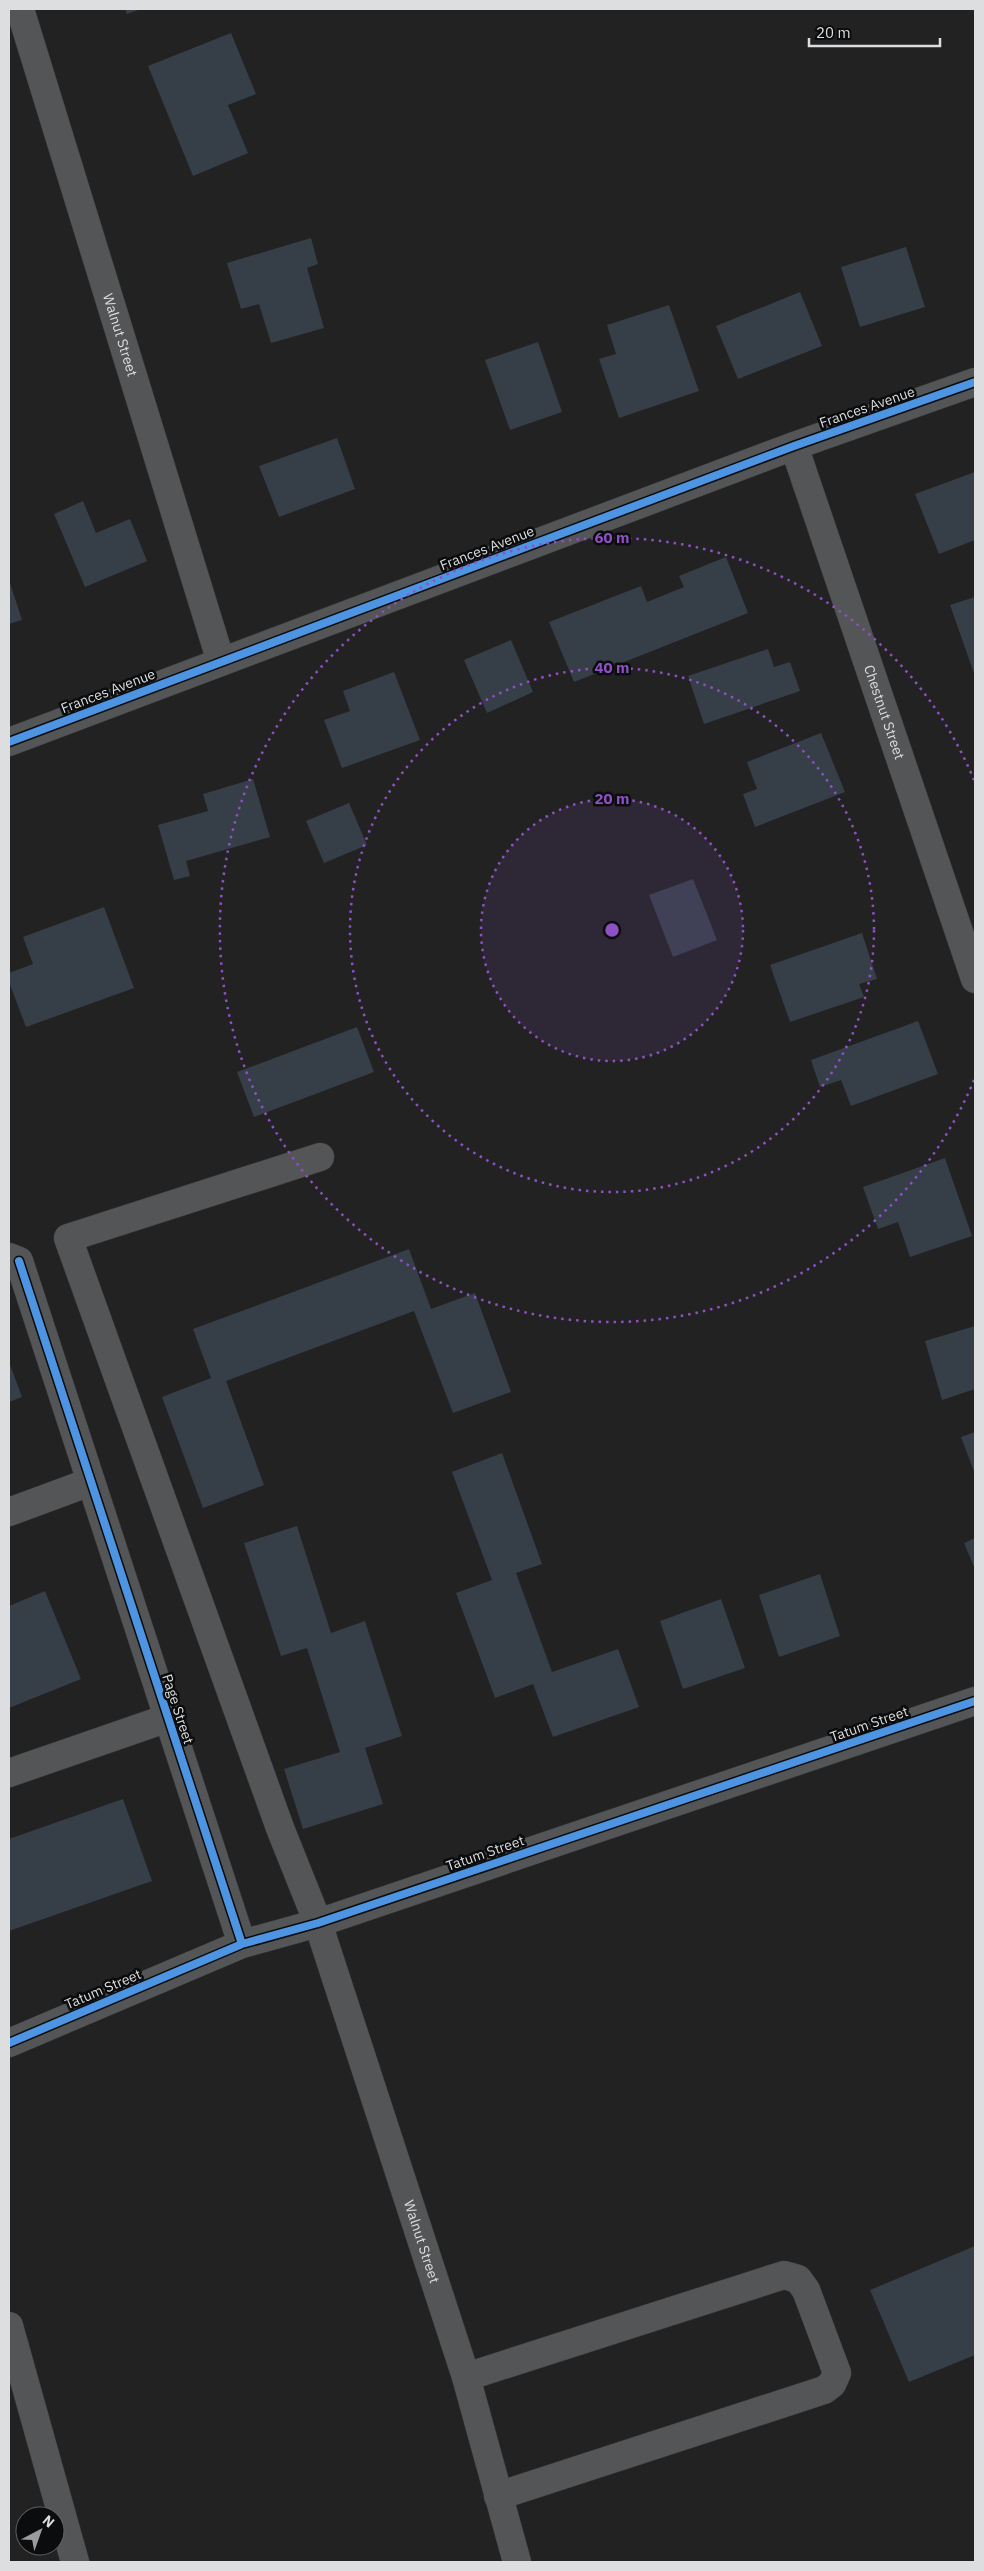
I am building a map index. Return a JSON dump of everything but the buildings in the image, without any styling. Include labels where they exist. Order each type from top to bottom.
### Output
[{"type":"street","name":"Walnut Street","points":[[20,9],[221,662]]},
{"type":"street","name":"Frances Avenue","points":[[9,742],[794,446],[975,382]]},
{"type":"street","name":"Chestnut Street","points":[[794,446],[975,979]]},
{"type":"street","name":"Walnut Street","points":[[320,1157],[68,1238],[266,1790],[318,1923],[466,2377],[517,2562]]},
{"type":"street","name":"Page Street","points":[[14,1259],[90,1482],[242,1944]]},
{"type":"street","points":[[9,1512],[90,1482]]},
{"type":"street","name":"Tatum Street","points":[[9,2043],[242,1944],[318,1923],[975,1701]]},
{"type":"street","points":[[9,1773],[168,1718]]},
{"type":"street","points":[[466,2377],[784,2275],[798,2280],[806,2290],[837,2373],[832,2384],[824,2390],[498,2496]]},
{"type":"street","points":[[9,2326],[75,2562]]},
{"type":"cycle path","points":[[9,742],[794,446],[975,382]]},
{"type":"cycle path","points":[[19,1261],[242,1944]]},
{"type":"cycle path","points":[[9,2043],[242,1944],[318,1923],[975,1701]]}]
